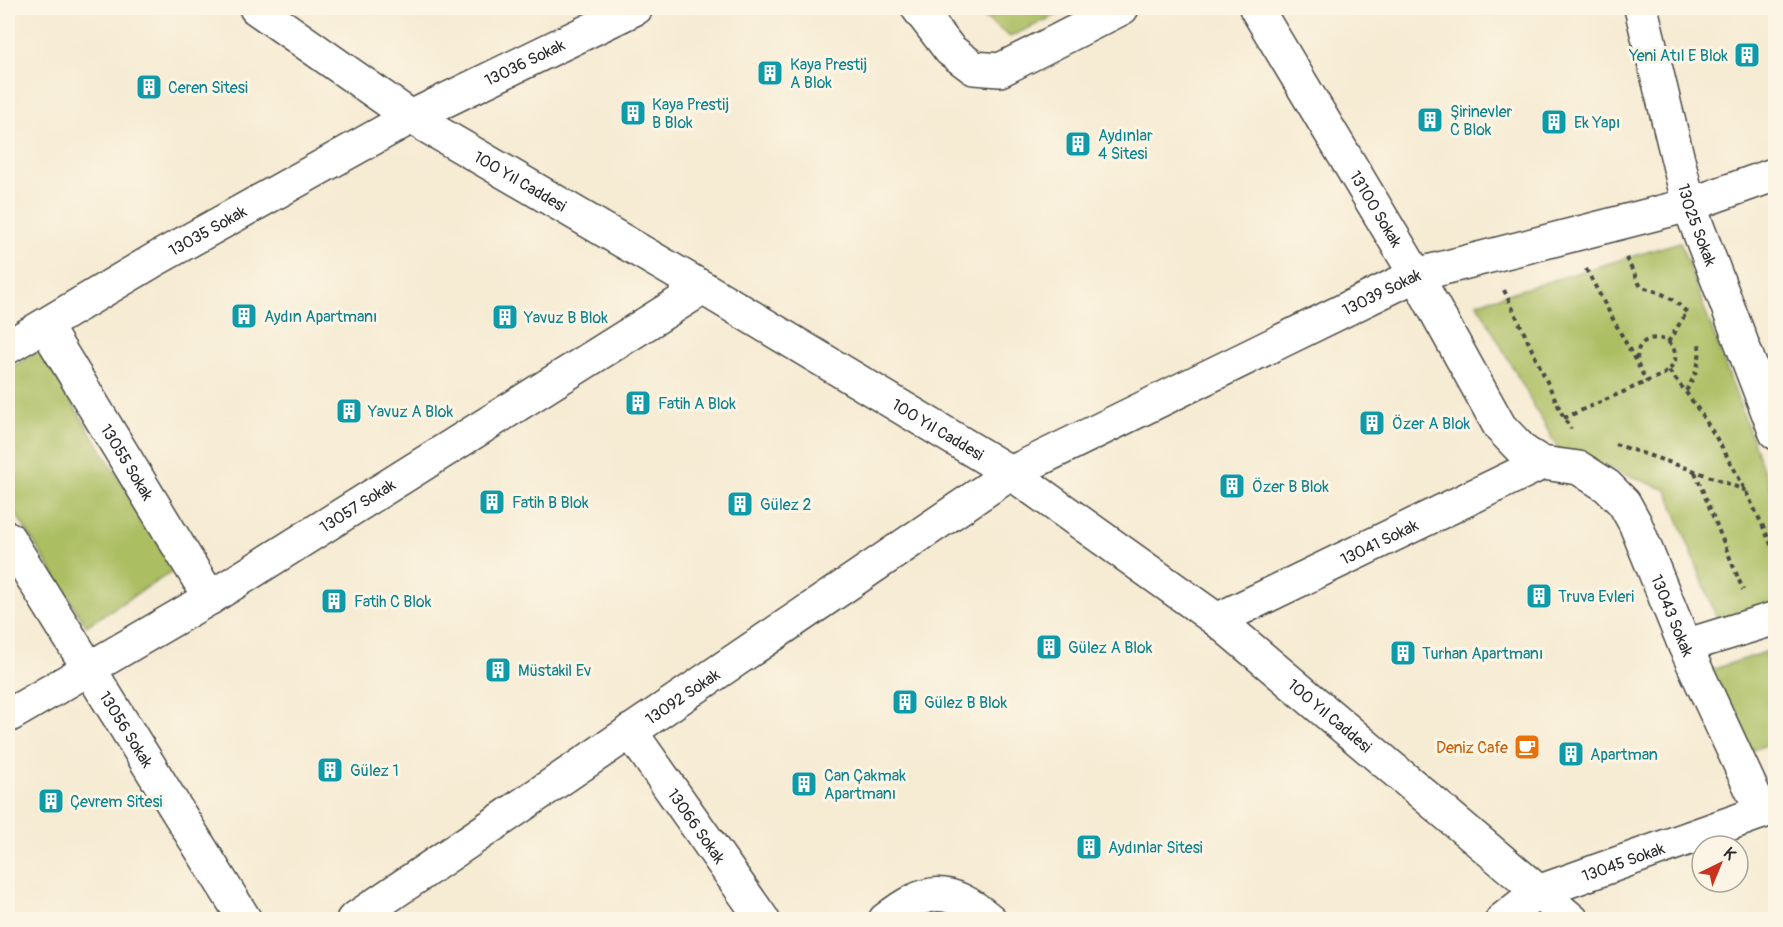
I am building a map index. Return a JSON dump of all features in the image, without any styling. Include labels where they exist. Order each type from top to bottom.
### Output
[{"type":"street","name":"100 Yıl Caddesi","points":[[256,8],[411,117],[703,288],[1011,473],[1217,620],[1572,920]]},
{"type":"street","name":"13036 Sokak","points":[[411,117],[636,8]]},
{"type":"street","points":[[918,8],[950,50],[974,68],[1000,70],[1122,8]]},
{"type":"street","name":"13100 Sokak","points":[[1256,8],[1416,275],[1500,428],[1524,452],[1542,463]]},
{"type":"street","name":"13025 Sokak","points":[[1641,8],[1689,205],[1770,402],[1776,433]]},
{"type":"street","name":"13035 Sokak","points":[[8,347],[156,259],[411,117]]},
{"type":"street","name":"13039 Sokak","points":[[1011,473],[1416,275],[1689,205],[1776,174]]},
{"type":"street","name":"13057 Sokak","points":[[8,716],[210,598],[703,288]]},
{"type":"street","name":"13055 Sokak","points":[[45,326],[210,598]]},
{"type":"street","name":"13041 Sokak","points":[[1217,620],[1542,463]]},
{"type":"street","name":"13043 Sokak","points":[[1542,463],[1579,468],[1606,486],[1624,503],[1635,523],[1685,646],[1769,809]]},
{"type":"street","name":"13092 Sokak","points":[[353,920],[1011,473]]},
{"type":"street","name":"13056 Sokak","points":[[8,538],[245,920]]},
{"type":"street","points":[[1685,646],[1766,621]]},
{"type":"street","name":"13066 Sokak","points":[[630,731],[763,920]]},
{"type":"street","name":"13045 Sokak","points":[[1502,920],[1538,892],[1769,809]]},
{"type":"street","points":[[885,920],[906,903],[933,893],[954,896],[976,908],[990,920]]},
{"type":"path","points":[[1609,226],[1641,287],[1659,291],[1674,300],[1692,320]]},
{"type":"path","points":[[1568,236],[1647,382]]},
{"type":"path","points":[[1488,255],[1571,429]]},
{"type":"path","points":[[1668,342],[1687,312]]},
{"type":"path","points":[[1686,391],[1695,376],[1700,360],[1698,336]]},
{"type":"path","points":[[1564,418],[1670,370],[1676,359],[1675,353],[1668,342],[1656,337],[1645,341],[1638,351],[1638,363]]},
{"type":"path","points":[[1670,370],[1686,391],[1747,491],[1776,555]]},
{"type":"path","points":[[1605,441],[1747,491]]},
{"type":"path","points":[[1695,471],[1766,621]]},
{"type":"green space","points":[[972,8],[1071,8],[1010,37]]},
{"type":"green space","points":[[1680,242],[1775,501],[1775,612],[1720,626],[1667,490],[1558,449],[1477,303]]},
{"type":"green space","points":[[39,350],[176,569],[86,626],[8,501],[8,370]]},
{"type":"green space","points":[[1775,649],[1775,742],[1744,753],[1708,671]]},
{"type":"place","name":"Yeni Atıl E Blok","points":[[1747,55]]},
{"type":"place","name":"Kaya Prestij A Blok","points":[[770,73]]},
{"type":"place","name":"Ceren Sitesi","points":[[149,87]]},
{"type":"place","name":"Kaya Prestij B Blok","points":[[633,113]]},
{"type":"place","name":"Şirinevler C Blok","points":[[1430,120]]},
{"type":"place","name":"Ek Yapı","points":[[1554,122]]},
{"type":"place","name":"Aydınlar 4 Sitesi","points":[[1078,144]]},
{"type":"place","name":"Aydın Apartmanı","points":[[244,316]]},
{"type":"place","name":"Yavuz B Blok","points":[[505,317]]},
{"type":"place","name":"Fatih A Blok","points":[[638,403]]},
{"type":"place","name":"Yavuz A Blok","points":[[349,411]]},
{"type":"place","name":"Özer A Blok","points":[[1372,423]]},
{"type":"place","name":"Özer B Blok","points":[[1232,486]]},
{"type":"place","name":"Fatih B Blok","points":[[492,502]]},
{"type":"place","name":"Gülez 2","points":[[740,504]]},
{"type":"place","name":"Truva Evleri","points":[[1539,596]]},
{"type":"place","name":"Fatih C Blok","points":[[334,601]]},
{"type":"place","name":"Gülez A Blok","points":[[1049,647]]},
{"type":"place","name":"Turhan Apartmanı","points":[[1403,653]]},
{"type":"place","name":"Müstakil Ev","points":[[498,670]]},
{"type":"place","name":"Gülez B Blok","points":[[905,702]]},
{"type":"place","name":"Deniz Cafe","points":[[1527,747]]},
{"type":"place","name":"Apartman","points":[[1571,754]]},
{"type":"place","name":"Gülez 1","points":[[330,770]]},
{"type":"place","name":"Can Çakmak Apartmanı","points":[[804,784]]},
{"type":"place","name":"Çevrem Sitesi","points":[[51,801]]},
{"type":"place","name":"Aydınlar Sitesi","points":[[1089,847]]}]
